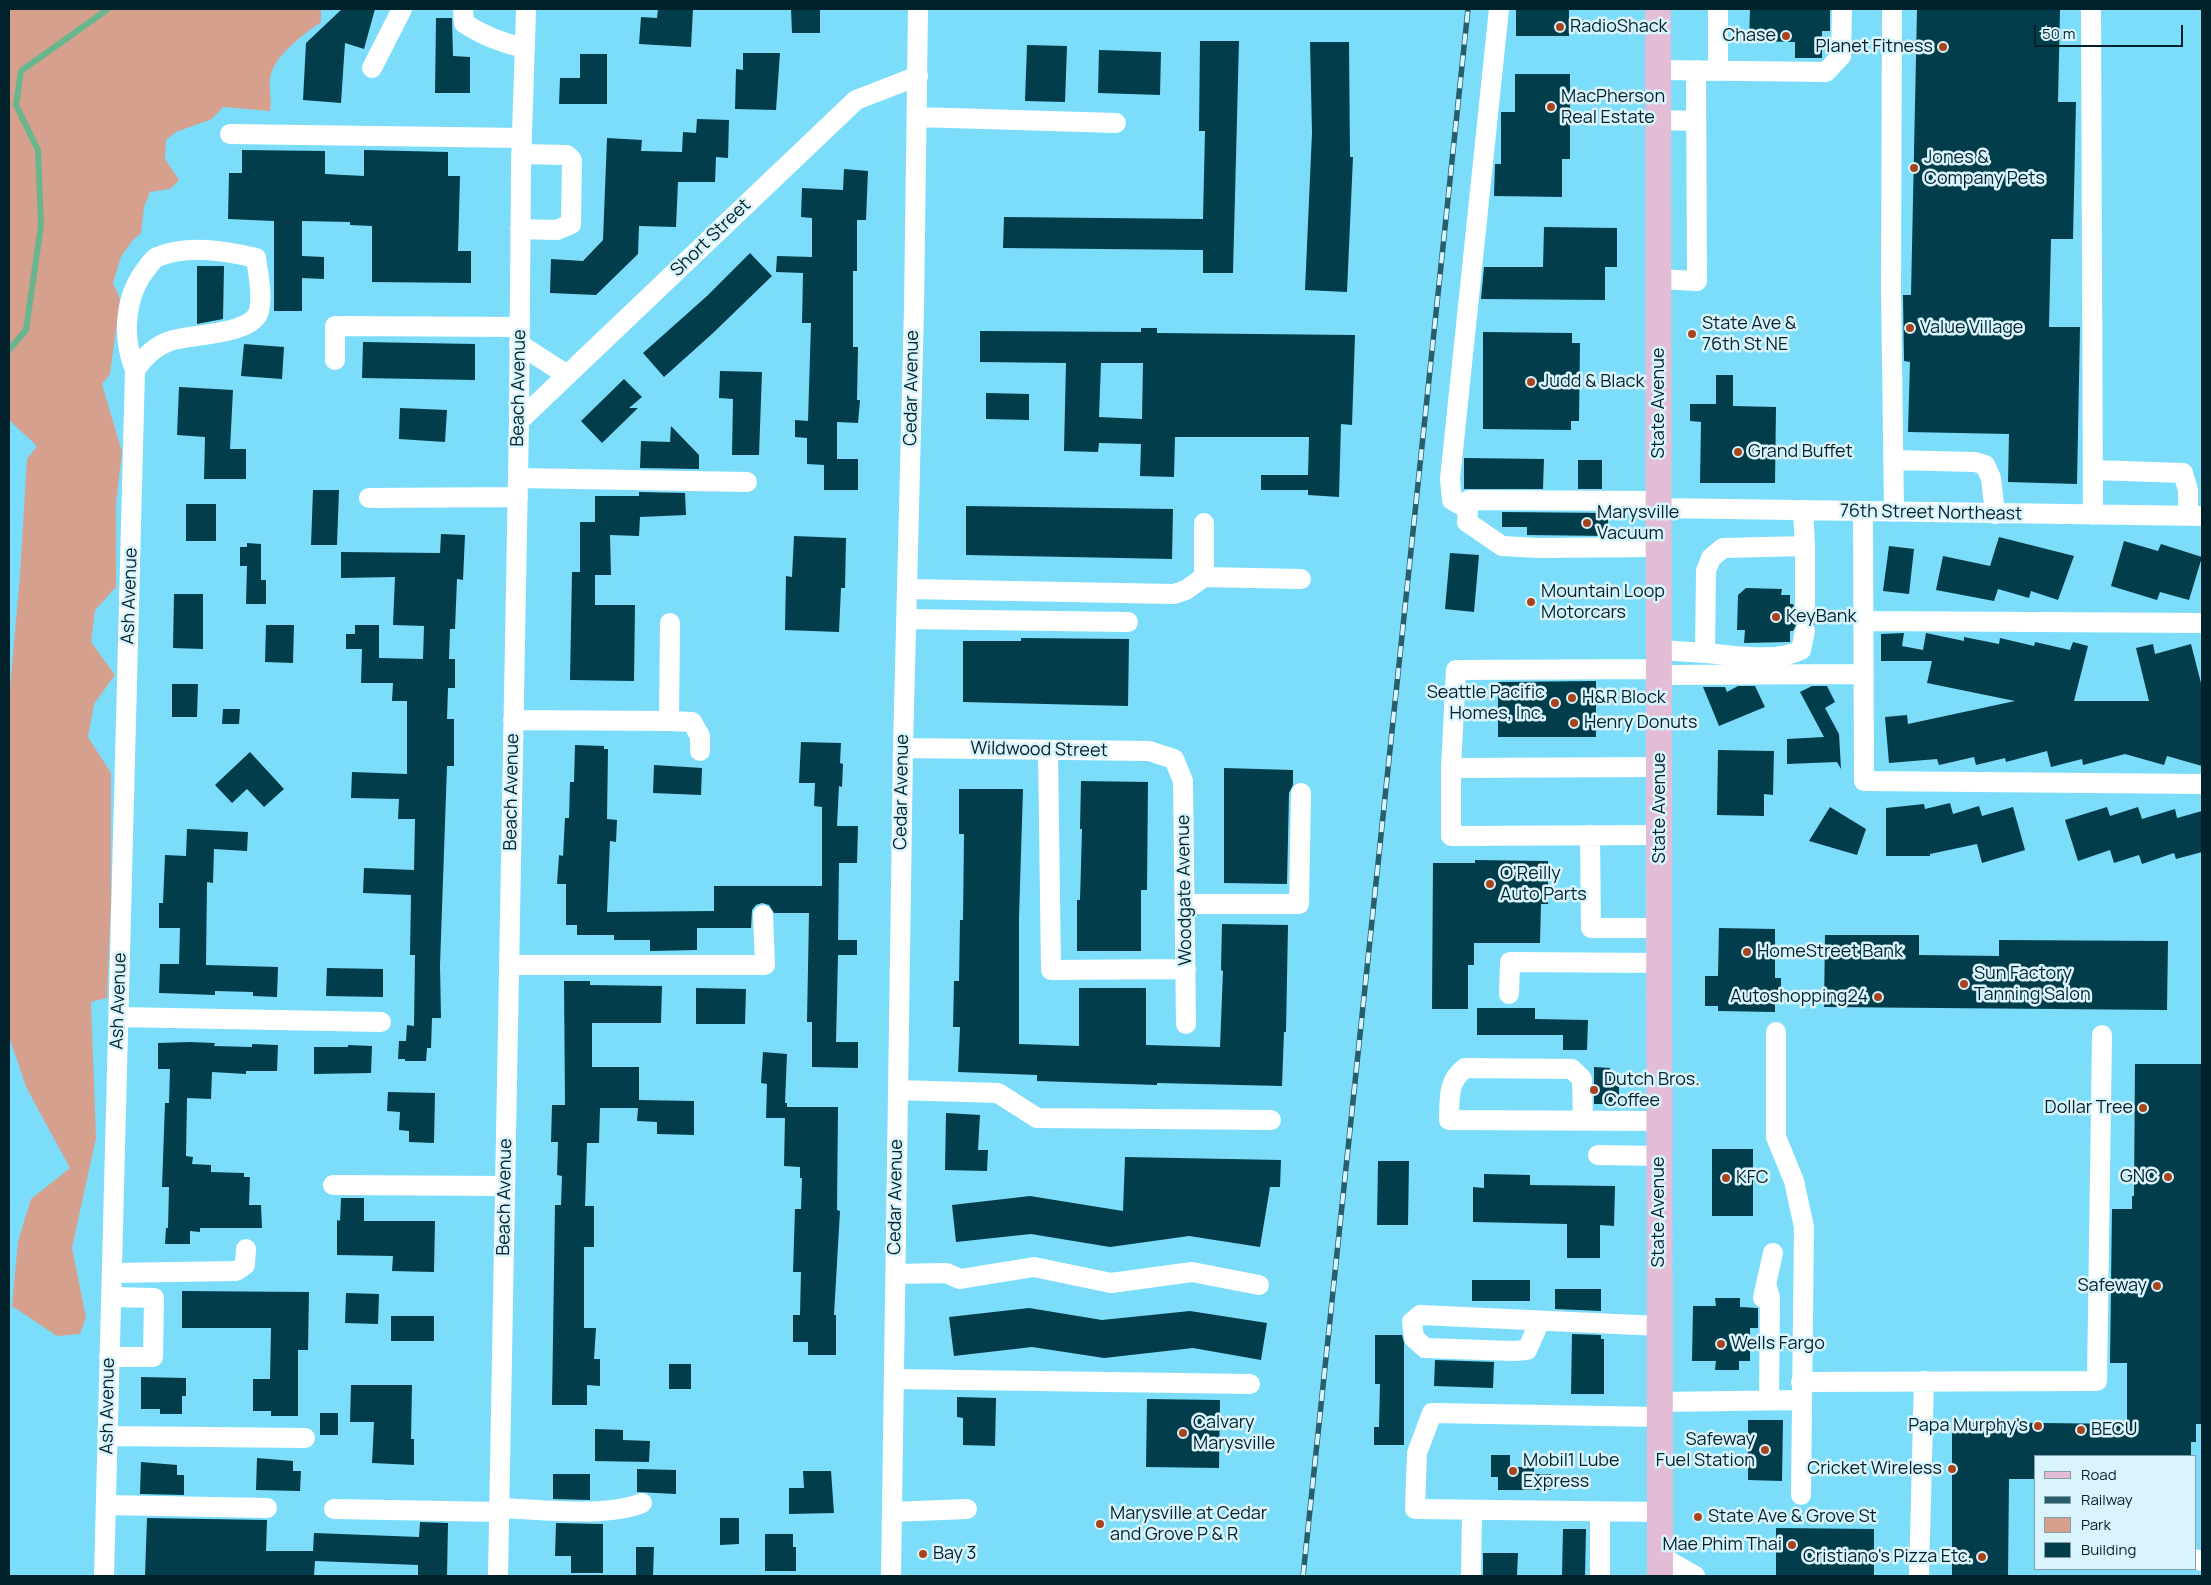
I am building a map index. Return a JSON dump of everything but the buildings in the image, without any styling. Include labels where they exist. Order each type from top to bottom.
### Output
[{"type":"main road","name":"State Avenue","points":[[1658,9],[1661,963],[1659,1121],[1660,1566]]},
{"type":"street","points":[[372,68],[402,9]]},
{"type":"street","points":[[463,9],[464,23],[478,32],[502,43],[525,48]]},
{"type":"street","name":"Beach Avenue","points":[[498,1576],[518,487],[521,146],[526,9]]},
{"type":"street","name":"Cedar Avenue","points":[[891,1576],[903,748],[918,9]]},
{"type":"street","points":[[1499,9],[1450,479],[1452,500],[1468,509],[1467,522],[1502,546],[1538,548],[1659,547]]},
{"type":"street","points":[[1718,9],[1718,71]]},
{"type":"street","points":[[1658,70],[1826,72],[1841,56],[1842,9]]},
{"type":"street","points":[[1892,9],[1891,288],[1894,512]]},
{"type":"street","points":[[2091,9],[2093,515]]},
{"type":"street","points":[[1659,279],[1697,281],[1696,70]]},
{"type":"street","name":"Short Street","points":[[519,421],[856,100],[918,76]]},
{"type":"street","points":[[917,117],[1116,123]]},
{"type":"street","points":[[1658,120],[1695,121]]},
{"type":"street","points":[[230,134],[521,146],[566,155],[572,160],[571,224],[557,230],[520,229]]},
{"type":"street","name":"Ash Avenue","points":[[104,1576],[135,426],[135,370],[128,353],[126,338],[130,301],[141,275],[156,257],[180,252],[223,251],[256,258],[260,297],[258,313],[250,323],[217,333],[169,341],[144,356],[135,370]]},
{"type":"street","points":[[335,360],[335,326],[519,336],[567,375]]},
{"type":"street","points":[[1893,460],[1975,462],[1985,465],[1991,478],[1995,514]]},
{"type":"street","points":[[2092,470],[2183,473],[2195,516]]},
{"type":"street","points":[[369,498],[518,487],[747,482]]},
{"type":"street","name":"76th Street Northeast","points":[[1468,509],[1468,500],[1659,504],[1863,512],[2195,516]]},
{"type":"street","points":[[1803,510],[1805,605]]},
{"type":"street","points":[[1863,512],[1865,621],[1864,781],[2202,784]]},
{"type":"street","points":[[1204,523],[1204,577]]},
{"type":"street","points":[[1705,653],[1706,571],[1711,558],[1724,548],[1805,546]]},
{"type":"street","points":[[907,588],[1174,594],[1186,590],[1204,577],[1301,579]]},
{"type":"street","points":[[906,619],[1128,622]]},
{"type":"street","points":[[1865,621],[2202,623]]},
{"type":"street","points":[[669,721],[670,623]]},
{"type":"street","points":[[1660,664],[1705,653],[1746,656],[1792,654],[1801,650],[1805,631]]},
{"type":"street","points":[[1660,835],[1451,836],[1451,768],[1456,670],[1660,664],[1864,674]]},
{"type":"street","points":[[513,720],[692,722],[700,736],[700,751]]},
{"type":"street","name":"Wildwood Street","points":[[903,748],[1149,751],[1174,758]]},
{"type":"street","points":[[1048,750],[1051,970],[1186,969]]},
{"type":"street","name":"Woodgate Avenue","points":[[1174,758],[1183,781],[1186,1024]]},
{"type":"street","points":[[1451,768],[1660,767]]},
{"type":"street","points":[[1185,904],[1299,904],[1301,793]]},
{"type":"street","points":[[1590,835],[1591,928],[1660,928]]},
{"type":"street","points":[[509,965],[765,965],[762,915]]},
{"type":"street","points":[[1509,994],[1510,962],[1661,963]]},
{"type":"street","points":[[118,1018],[381,1022]]},
{"type":"street","points":[[1776,1032],[1776,1138],[1794,1181],[1804,1228],[1802,1495]]},
{"type":"street","points":[[1660,1512],[1415,1509],[1417,1453],[1432,1413],[1659,1410],[1764,1401],[1802,1391],[1924,1381],[2097,1380],[2102,1035]]},
{"type":"street","points":[[1583,1121],[1582,1079],[1572,1069],[1465,1068],[1456,1075],[1450,1089],[1450,1120],[1583,1121],[1659,1121]]},
{"type":"street","points":[[898,1090],[998,1093],[1037,1118],[1271,1120]]},
{"type":"street","points":[[1598,1155],[1659,1156]]},
{"type":"street","points":[[333,1186],[505,1186]]},
{"type":"street","points":[[112,1273],[236,1271],[245,1265],[246,1249]]},
{"type":"street","points":[[1761,1307],[1767,1287],[1773,1253]]},
{"type":"street","points":[[895,1274],[946,1273],[960,1279],[1034,1267],[1111,1283],[1192,1272],[1260,1285]]},
{"type":"street","points":[[1764,1401],[1770,1298],[1767,1287]]},
{"type":"street","points":[[110,1357],[153,1357],[154,1298],[111,1297]]},
{"type":"street","points":[[1540,1321],[1527,1350],[1514,1352],[1425,1348],[1414,1338],[1412,1322],[1420,1315],[1443,1315],[1659,1326]]},
{"type":"street","points":[[1760,1328],[1764,1401]]},
{"type":"street","points":[[894,1379],[1250,1384]]},
{"type":"street","points":[[1919,1576],[1924,1381]]},
{"type":"street","points":[[108,1436],[304,1438]]},
{"type":"street","points":[[334,1508],[590,1511],[628,1508],[642,1503]]},
{"type":"street","points":[[106,1505],[267,1508]]},
{"type":"street","points":[[892,1512],[967,1508]]},
{"type":"street","points":[[1471,1576],[1472,1510]]},
{"type":"street","points":[[1600,1512],[1600,1576]]},
{"type":"street","points":[[1660,1566],[1695,1576]]},
{"type":"green space","points":[[9,9],[321,10],[321,22],[290,47],[276,62],[270,79],[270,111],[223,107],[212,119],[176,132],[166,140],[165,159],[179,180],[170,189],[150,192],[144,207],[141,233],[132,241],[121,257],[113,283],[120,299],[110,374],[102,384],[122,452],[116,504],[116,587],[95,610],[91,642],[115,675],[94,704],[88,737],[111,773],[111,904],[107,998],[91,1002],[96,1138],[72,1248],[86,1317],[80,1334],[57,1336],[12,1306],[18,1241],[31,1199],[70,1168],[27,1089],[9,1037],[10,688],[20,575],[27,459],[37,446],[9,420]]},
{"type":"waterway","points":[[9,350],[26,330],[41,225],[38,150],[16,105],[21,71],[108,9]]},
{"type":"tunnel","points":[[1805,605],[1805,631]]},
{"type":"railway","points":[[1303,1576],[1468,9]]},
{"type":"place","name":"RadioShack","points":[[1560,27]]},
{"type":"place","name":"Chase","points":[[1786,36]]},
{"type":"place","name":"Planet Fitness","points":[[1943,47]]},
{"type":"place","name":"MacPherson Real Estate","points":[[1551,107]]},
{"type":"place","name":"Jones & Company Pets","points":[[1914,168]]},
{"type":"place","name":"Value Village","points":[[1910,328]]},
{"type":"place","name":"State Ave & 76th St NE","points":[[1692,334]]},
{"type":"place","name":"Judd & Black","points":[[1531,382]]},
{"type":"place","name":"Grand Buffet","points":[[1738,452]]},
{"type":"place","name":"Marysville Vacuum","points":[[1587,523]]},
{"type":"place","name":"Mountain Loop Motorcars","points":[[1531,602]]},
{"type":"place","name":"KeyBank","points":[[1776,617]]},
{"type":"place","name":"H&R Block","points":[[1572,698]]},
{"type":"place","name":"Seattle Pacific Homes, Inc.","points":[[1555,703]]},
{"type":"place","name":"Henry Donuts","points":[[1574,723]]},
{"type":"place","name":"O'Reilly Auto Parts","points":[[1490,884]]},
{"type":"place","name":"HomeStreet Bank","points":[[1747,952]]},
{"type":"place","name":"Sun Factory Tanning Salon","points":[[1964,984]]},
{"type":"place","name":"Autoshopping24","points":[[1878,997]]},
{"type":"place","name":"Dutch Bros. Coffee","points":[[1594,1090]]},
{"type":"place","name":"Dollar Tree","points":[[2143,1108]]},
{"type":"place","name":"GNC","points":[[2168,1177]]},
{"type":"place","name":"KFC","points":[[1726,1178]]},
{"type":"place","name":"Safeway","points":[[2157,1286]]},
{"type":"place","name":"Wells Fargo","points":[[1721,1344]]},
{"type":"place","name":"Papa Murphy's","points":[[2038,1426]]},
{"type":"place","name":"BECU","points":[[2081,1430]]},
{"type":"place","name":"Calvary Marysville","points":[[1183,1433]]},
{"type":"place","name":"Safeway Fuel Station","points":[[1765,1450]]},
{"type":"place","name":"Cricket Wireless","points":[[1952,1469]]},
{"type":"place","name":"Mobil1 Lube Express","points":[[1513,1471]]},
{"type":"place","name":"State Ave & Grove St","points":[[1698,1517]]},
{"type":"place","name":"Marysville at Cedar and Grove P & R","points":[[1100,1524]]},
{"type":"place","name":"Mae Phim Thai","points":[[1792,1545]]},
{"type":"place","name":"Bay 3","points":[[923,1554]]},
{"type":"place","name":"Cristiano's Pizza Etc.","points":[[1982,1557]]}]
